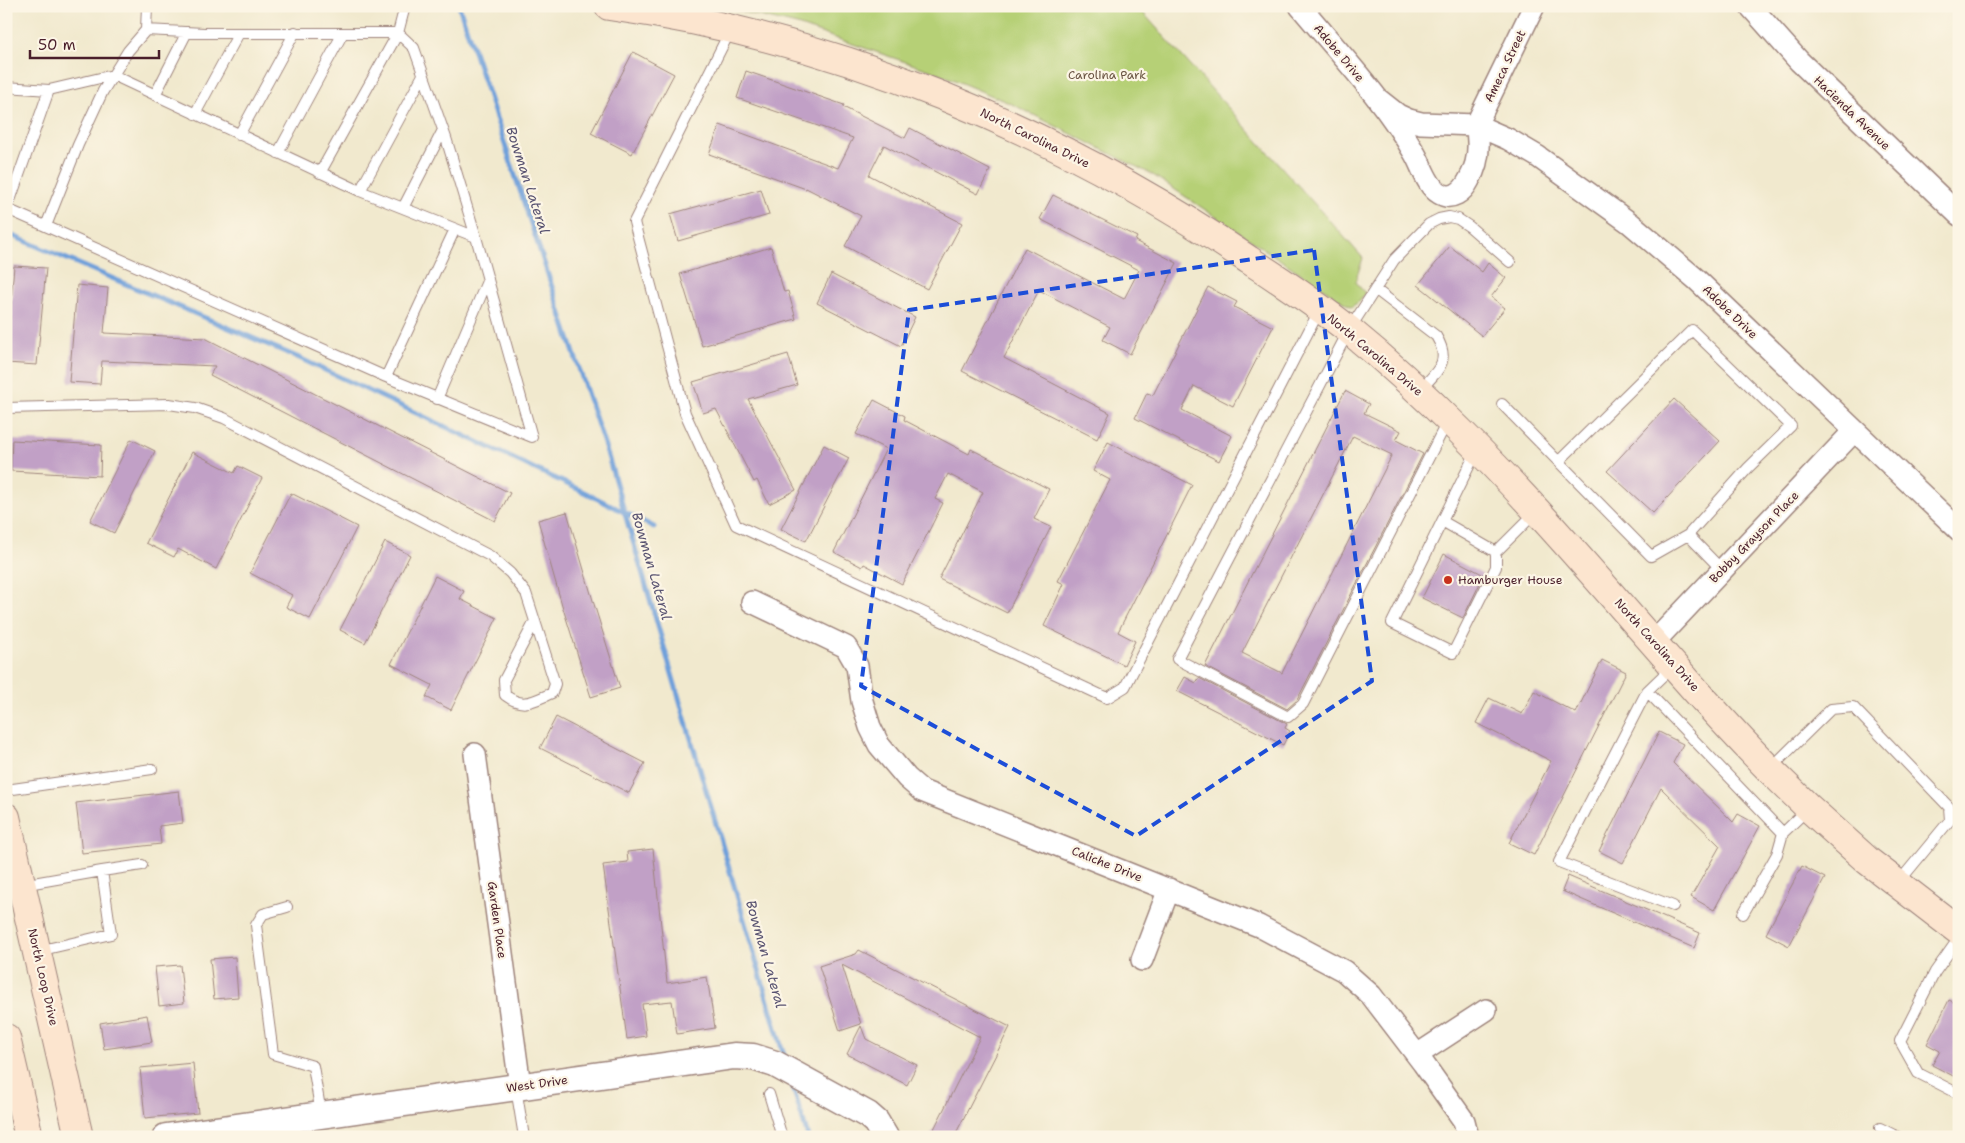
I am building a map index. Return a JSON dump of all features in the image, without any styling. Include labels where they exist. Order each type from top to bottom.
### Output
[{"type":"main road","name":"North Carolina Drive","points":[[610,6],[703,18],[871,70],[992,116],[1063,150],[1148,196],[1207,231],[1348,330],[1419,392],[1478,449],[1537,511],[1769,769],[1868,861],[1959,931]]},
{"type":"main road","name":"North Loop Drive","points":[[6,817],[79,1137]]},
{"type":"main road","points":[[6,1038],[12,1093],[29,1137]]},
{"type":"street","name":"Adobe Drive","points":[[1300,6],[1378,100],[1414,154],[1433,188],[1444,196],[1454,196],[1462,192],[1474,172],[1479,136],[1476,125]]},
{"type":"street","name":"Ameca Street","points":[[1476,125],[1534,6]]},
{"type":"street","name":"Hacienda Avenue","points":[[1750,6],[1799,61],[1959,215]]},
{"type":"street","name":"Adobe Drive","points":[[1378,100],[1398,115],[1409,120],[1476,125],[1508,139],[1537,156],[1630,223],[1696,279],[1959,530]]},
{"type":"street","name":"Bobby Grayson Place","points":[[1654,642],[1854,431]]},
{"type":"street","name":"Caliche Drive","points":[[752,602],[846,648],[857,666],[862,701],[870,727],[879,745],[907,778],[922,791],[1259,926],[1344,971],[1371,995],[1417,1055],[1464,1121],[1468,1137]]},
{"type":"street","name":"Garden Place","points":[[475,754],[518,1086]]},
{"type":"street","points":[[1142,960],[1169,889]]},
{"type":"street","points":[[1417,1055],[1486,1010]]},
{"type":"street","name":"West Drive","points":[[166,1137],[734,1056],[754,1057],[776,1064],[868,1115],[876,1122],[885,1137]]},
{"type":"lane","points":[[46,226],[78,145],[103,91],[128,51],[146,30],[147,6]]},
{"type":"lane","points":[[320,173],[398,33],[404,6]]},
{"type":"lane","points":[[731,28],[634,222],[685,413],[736,525],[1107,698],[1125,687],[1320,309]]},
{"type":"lane","points":[[49,90],[7,209],[386,377],[532,437],[444,130],[414,48],[398,33],[187,32],[146,30]]},
{"type":"lane","points":[[155,95],[187,32]]},
{"type":"lane","points":[[195,114],[239,32]]},
{"type":"lane","points":[[239,135],[295,32]]},
{"type":"lane","points":[[278,153],[343,33]]},
{"type":"lane","points":[[6,87],[49,90],[113,75],[360,191],[476,237]]},
{"type":"lane","points":[[360,191],[423,75]]},
{"type":"lane","points":[[403,208],[444,130]]},
{"type":"lane","points":[[1448,420],[1303,704],[1288,717],[1177,659],[1348,330],[1394,260],[1429,224],[1439,218],[1449,217],[1458,219],[1470,227],[1510,262]]},
{"type":"lane","points":[[386,377],[455,229]]},
{"type":"lane","points":[[437,399],[488,279]]},
{"type":"lane","points":[[1375,289],[1436,336],[1443,347],[1443,362],[1419,392]]},
{"type":"lane","points":[[1502,404],[1651,556],[1688,535],[1748,468],[1791,426],[1692,330],[1558,461]]},
{"type":"lane","points":[[6,408],[169,404],[196,408],[224,418],[490,556],[510,573],[526,593],[535,621],[555,684],[552,693],[527,703],[514,702],[505,695],[504,680],[535,621]]},
{"type":"lane","points":[[1478,449],[1392,623],[1453,653],[1496,567],[1496,552],[1537,511]]},
{"type":"lane","points":[[1442,521],[1496,552]]},
{"type":"lane","points":[[1688,535],[1722,570]]},
{"type":"lane","points":[[1673,906],[1559,862],[1646,691],[1675,665]]},
{"type":"lane","points":[[1646,691],[1783,833]]},
{"type":"lane","points":[[1769,769],[1831,709],[1852,708],[1949,807],[1950,820],[1897,883]]},
{"type":"lane","points":[[6,790],[152,769]]},
{"type":"lane","points":[[1743,914],[1777,854],[1783,833],[1809,808]]},
{"type":"lane","points":[[22,885],[142,865]]},
{"type":"lane","points":[[37,951],[112,934],[102,871]]},
{"type":"lane","points":[[287,908],[263,914],[256,925],[273,1054],[313,1066],[321,1114]]},
{"type":"lane","points":[[1959,938],[1935,972],[1900,1041],[1918,1073],[1959,1094]]},
{"type":"lane","points":[[518,1086],[524,1137]]},
{"type":"lane","points":[[768,1094],[782,1137]]},
{"type":"lane","points":[[1880,1128],[1898,1137]]},
{"type":"highlighted area","points":[[1314,250],[1372,681],[1136,836],[861,686],[909,310]]},
{"type":"green space","name":"Carolina Park","points":[[719,6],[1137,6],[1363,258],[1355,282],[1365,293],[1360,301],[1351,307],[1153,175],[1014,105],[938,73],[797,25]]},
{"type":"building","points":[[633,52],[674,74],[632,154],[591,133]]},
{"type":"building","points":[[746,71],[844,105],[843,107],[905,138],[910,128],[990,170],[978,194],[884,145],[869,175],[962,223],[927,289],[845,246],[861,216],[806,188],[709,154],[720,125],[838,168],[853,138],[737,98]]},
{"type":"building","points":[[761,189],[769,215],[678,241],[670,214]]},
{"type":"building","points":[[1053,195],[1137,237],[1135,241],[1177,263],[1130,354],[1103,340],[1110,327],[1039,290],[1004,358],[1110,413],[1097,439],[962,371],[1025,248],[1124,299],[1139,270],[1040,219]]},
{"type":"building","points":[[1450,246],[1482,272],[1488,263],[1506,278],[1491,297],[1505,308],[1482,336],[1418,285]]},
{"type":"building","points":[[771,247],[784,292],[788,291],[796,319],[702,346],[680,274]]},
{"type":"building","points":[[14,266],[46,268],[37,365],[6,363]]},
{"type":"building","points":[[831,274],[915,317],[901,346],[817,303]]},
{"type":"building","points":[[77,285],[108,288],[104,333],[205,338],[510,493],[495,521],[210,375],[215,366],[102,361],[100,384],[69,382]]},
{"type":"building","points":[[1208,287],[1237,302],[1234,307],[1273,327],[1233,406],[1194,386],[1182,410],[1232,436],[1219,461],[1135,418],[1147,393],[1153,395]]},
{"type":"building","points":[[788,354],[797,385],[748,399],[796,490],[769,504],[757,480],[754,482],[716,409],[703,413],[693,382]]},
{"type":"building","points":[[1345,391],[1369,404],[1364,413],[1401,431],[1396,440],[1423,454],[1297,700],[1287,709],[1205,666]],"holes":[[[1353,436],[1392,455],[1282,673],[1242,653]]]},
{"type":"building","points":[[1674,399],[1720,441],[1653,513],[1607,471]]},
{"type":"building","points":[[874,400],[905,416],[904,420],[969,454],[971,449],[1049,489],[1034,519],[1051,527],[1007,613],[939,579],[983,492],[948,474],[935,499],[943,503],[902,584],[864,564],[862,567],[834,552],[886,449],[856,434]]},
{"type":"building","points":[[131,439],[155,451],[114,533],[90,521]]},
{"type":"building","points":[[12,440],[101,445],[100,476],[11,471]]},
{"type":"building","points":[[1108,442],[1192,485],[1118,632],[1135,641],[1124,665],[1044,626],[1064,584],[1058,581],[1110,480],[1093,471]]},
{"type":"building","points":[[824,445],[849,458],[806,541],[781,529]]},
{"type":"building","points":[[192,452],[234,473],[238,466],[262,478],[216,569],[178,549],[174,557],[146,543]]},
{"type":"building","points":[[291,493],[357,527],[310,619],[286,607],[292,595],[250,573]]},
{"type":"building","points":[[567,512],[620,688],[591,697],[538,520]]},
{"type":"building","points":[[385,542],[410,555],[365,643],[340,630]]},
{"type":"building","points":[[1444,554],[1484,575],[1463,618],[1422,598]]},
{"type":"building","points":[[435,576],[464,591],[460,599],[497,618],[451,710],[426,697],[432,685],[391,664]]},
{"type":"building","points":[[1602,660],[1626,672],[1534,855],[1509,843],[1551,761],[1476,723],[1489,698],[1522,714],[1534,691],[1576,713]]},
{"type":"building","points":[[1185,677],[1196,683],[1199,678],[1287,724],[1285,728],[1290,731],[1283,745],[1177,691]]},
{"type":"building","points":[[556,717],[645,763],[629,793],[540,748]]},
{"type":"building","points":[[1659,732],[1683,744],[1673,763],[1733,822],[1738,814],[1760,826],[1714,910],[1691,897],[1720,846],[1661,788],[1623,863],[1599,851]]},
{"type":"building","points":[[179,791],[183,823],[159,826],[161,844],[82,853],[76,803]]},
{"type":"building","points":[[653,849],[667,983],[707,977],[715,1028],[677,1034],[672,1001],[642,1004],[646,1036],[627,1039],[603,865],[628,862],[627,852]]},
{"type":"building","points":[[1802,866],[1825,878],[1789,946],[1766,934]]},
{"type":"building","points":[[1568,876],[1700,933],[1694,948],[1562,891]]},
{"type":"building","points":[[859,950],[1010,1027],[954,1137],[930,1137],[980,1037],[842,965],[861,1024],[840,1031],[819,966],[856,954]]},
{"type":"building","points":[[235,957],[238,997],[214,999],[210,959]]},
{"type":"building","points":[[180,965],[184,1003],[159,1006],[155,967]]},
{"type":"building","points":[[1949,1000],[1959,1005],[1959,1079],[1932,1065],[1940,1051],[1927,1044]]},
{"type":"building","points":[[147,1015],[152,1042],[104,1049],[100,1023]]},
{"type":"building","points":[[861,1026],[866,1039],[917,1065],[907,1085],[847,1054]]},
{"type":"building","points":[[193,1063],[198,1113],[145,1118],[140,1068]]},
{"type":"waterway","name":"Bowman Lateral","points":[[459,6],[608,456],[785,1059]]},
{"type":"waterway","points":[[6,233],[297,357],[584,492],[654,527]]},
{"type":"waterway","name":"Bowman Lateral","points":[[792,1084],[808,1137]]},
{"type":"place","name":"Hamburger House","points":[[1448,580]]}]
